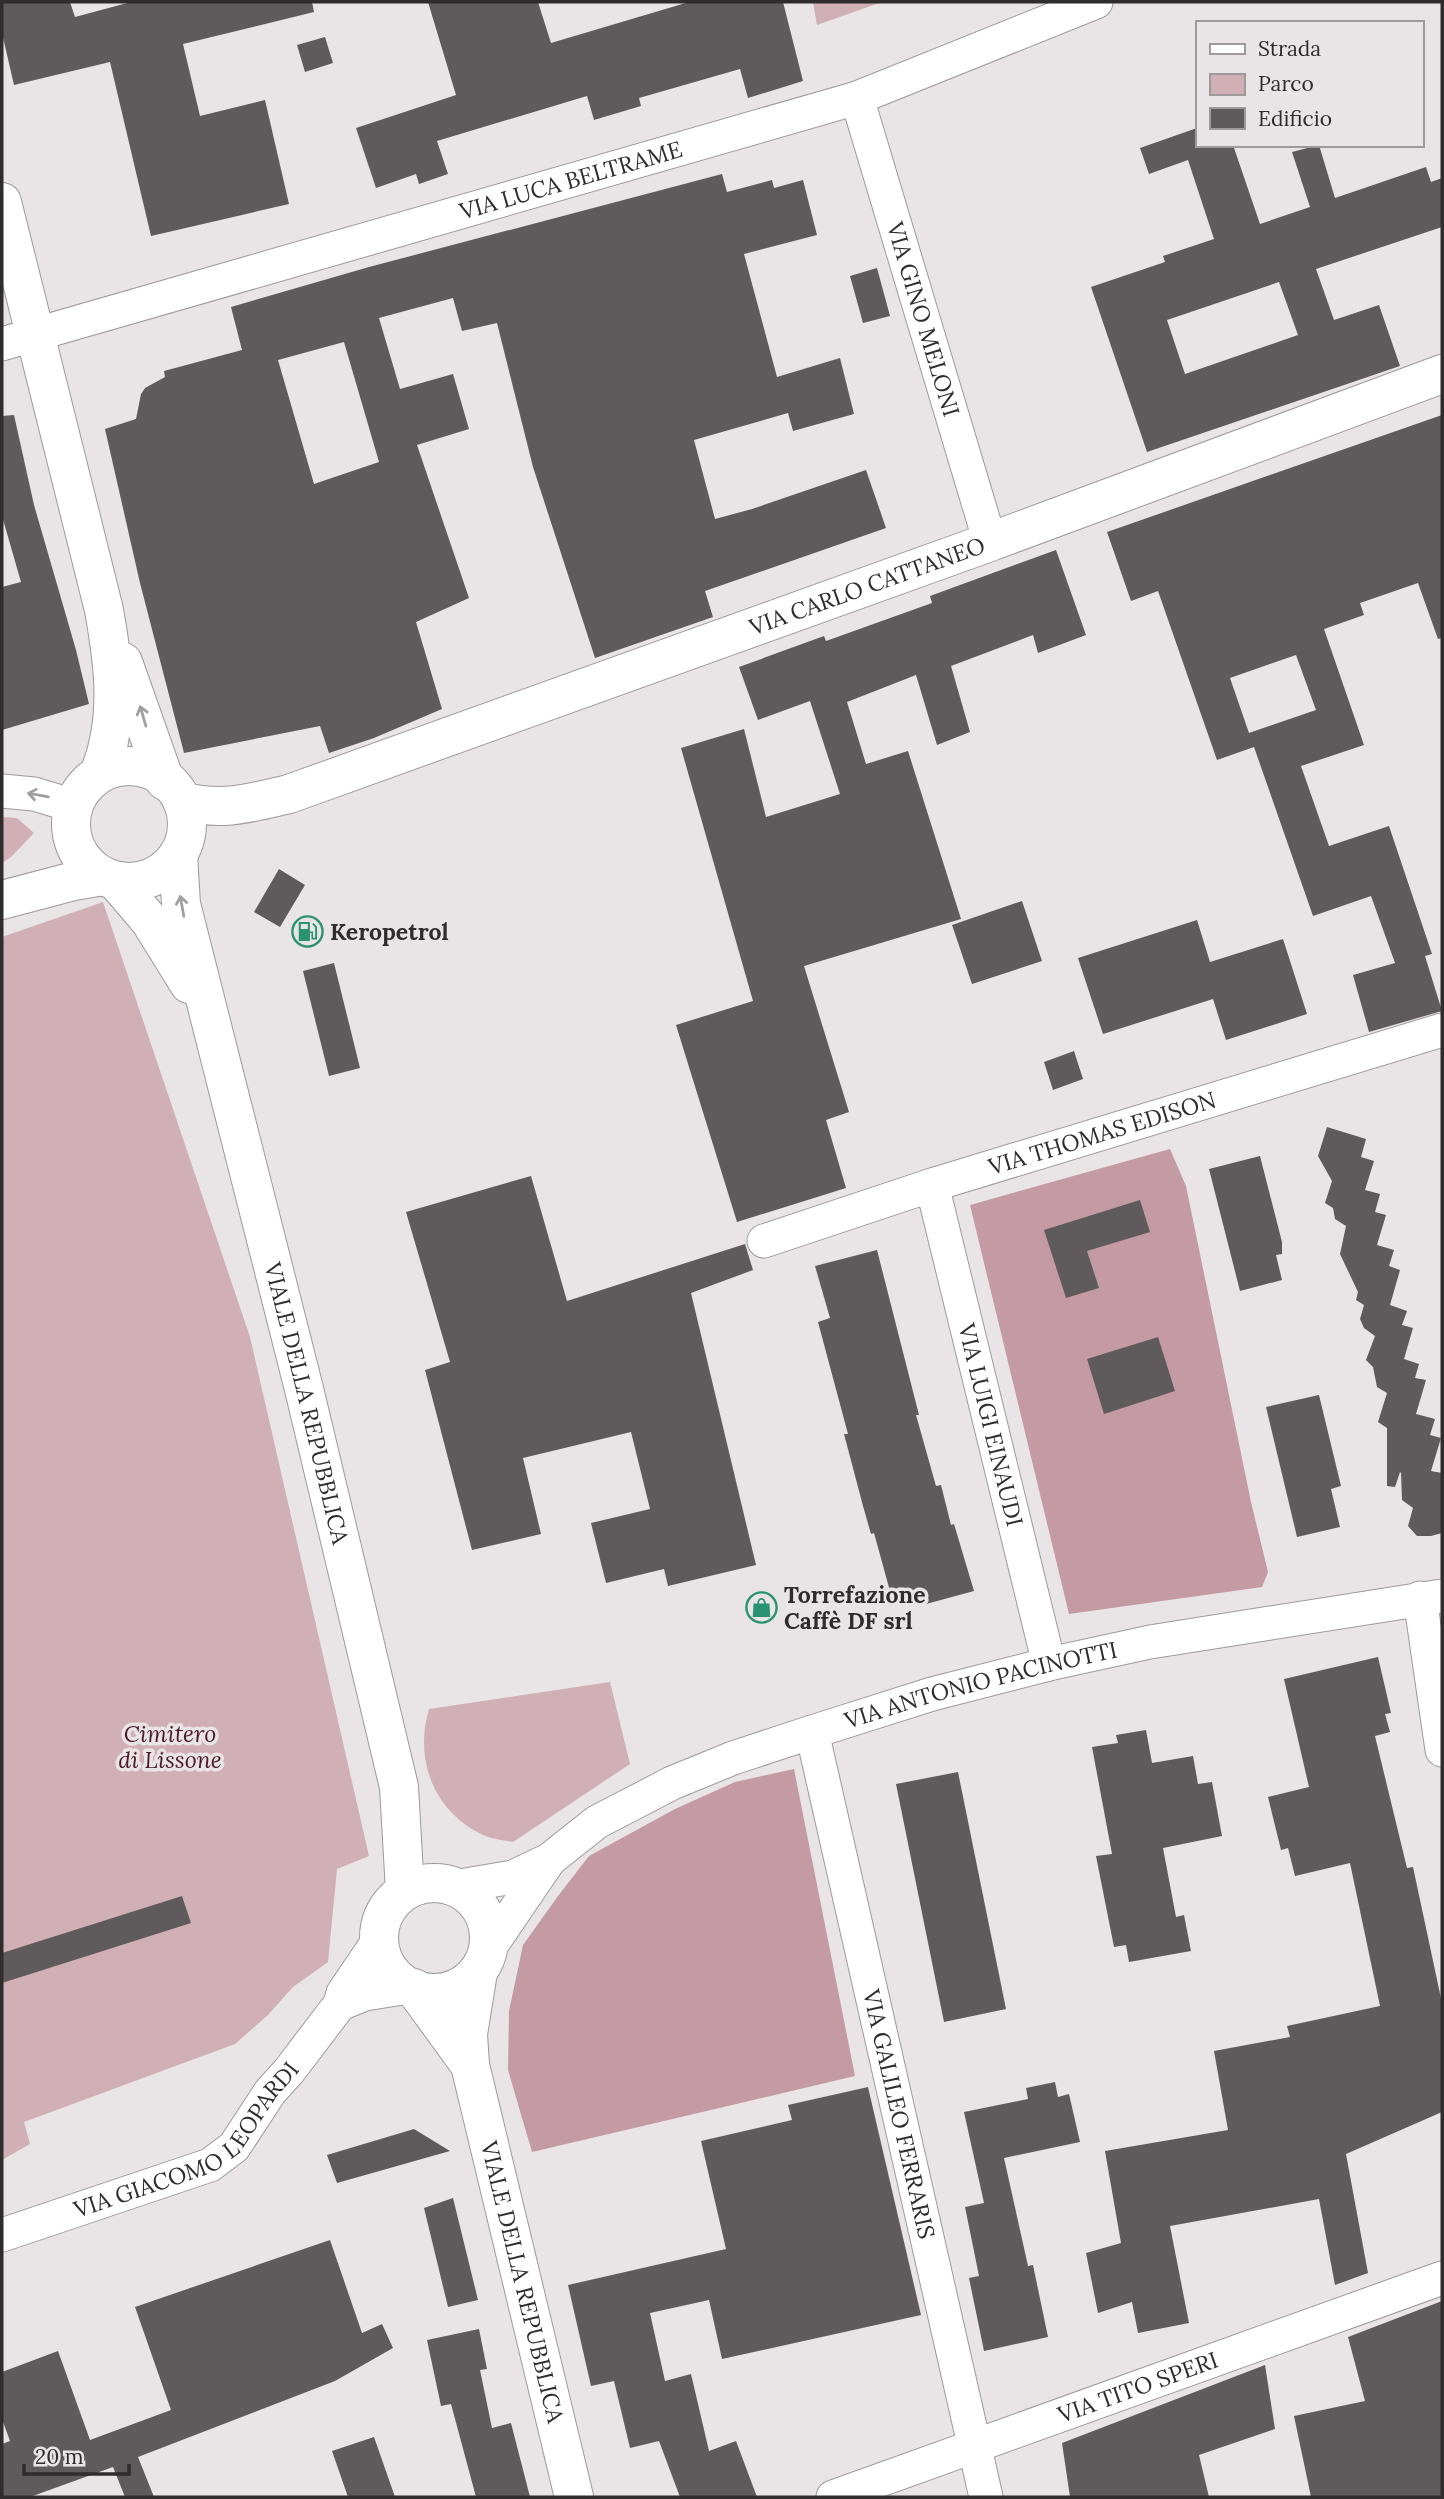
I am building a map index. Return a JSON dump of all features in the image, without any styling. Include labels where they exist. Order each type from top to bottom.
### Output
[{"type":"street","name":"VIA LUCA BELTRAME","points":[[18,340],[857,97],[1096,2]]},
{"type":"street","name":"VIA GINO MELONI","points":[[857,97],[990,542]]},
{"type":"street","points":[[2,202],[18,340],[104,610],[113,672],[114,703],[112,736],[99,774]]},
{"type":"street","name":"VIA CARLO CATTANEO","points":[[174,791],[197,805],[224,807],[289,794],[990,542],[1442,374]]},
{"type":"street","name":"VIALE DELLA REPUBBLICA","points":[[104,610],[187,820],[181,850],[181,904],[304,1389],[399,1787],[405,1891]]},
{"type":"street","points":[[2,900],[34,875],[56,853],[83,788],[99,774],[121,767],[141,768],[159,774],[174,791]]},
{"type":"street","points":[[2,791],[34,794],[72,817]]},
{"type":"street","name":"VIA CARLO CATTANEO","points":[[181,850],[241,824],[289,794]]},
{"type":"street","name":"VIALE DELLA REPUBBLICA","points":[[72,817],[79,854],[110,878],[156,929],[209,1019]]},
{"type":"street","points":[[2,900],[74,881],[110,878],[125,882],[144,881],[163,871],[181,850]]},
{"type":"street","name":"VIA THOMAS EDISON","points":[[764,1241],[932,1185],[1442,1030]]},
{"type":"street","name":"VIA LUIGI EINAUDI","points":[[932,1185],[1049,1664]]},
{"type":"street","points":[[1431,1597],[1442,1750]]},
{"type":"street","name":"VIA ANTONIO PACINOTTI","points":[[454,1887],[513,1877],[549,1860],[597,1822],[663,1787],[733,1758],[932,1694],[1150,1642],[1431,1597]]},
{"type":"street","name":"VIA GALILEO FERRARIS","points":[[812,1731],[986,2497]]},
{"type":"street","name":"VIALE DELLA REPUBBLICA","points":[[399,1787],[436,1860],[454,1887],[467,1893],[480,1907],[489,1932],[468,2034],[470,2065],[574,2497]]},
{"type":"street","name":"VIA ANTONIO PACINOTTI","points":[[483,1961],[549,1860]]},
{"type":"street","points":[[379,1940],[382,1920],[391,1904],[405,1891],[430,1883],[454,1887]]},
{"type":"street","name":"VIALE DELLA REPUBBLICA","points":[[379,1940],[383,1959],[394,1975],[411,1988],[470,2065]]},
{"type":"street","name":"VIA GIACOMO LEOPARDI","points":[[2,2235],[210,2165],[234,2147],[270,2092],[340,2004],[343,1993],[379,1940]]},
{"type":"street","points":[[340,2004],[365,1994],[411,1988],[427,1993],[446,1991],[464,1984],[483,1961]]},
{"type":"street","name":"VIA TITO SPERI","points":[[833,2497],[1442,2278]]},
{"type":"green space","points":[[813,2],[882,2],[817,25]]},
{"type":"green space","points":[[2,817],[17,818],[34,833],[2,863]]},
{"type":"green space","name":"Cimitero di Lissone","points":[[103,902],[250,1337],[369,1856],[337,1869],[328,1962],[293,1987],[268,2015],[235,2044],[24,2122],[30,2144],[2,2160],[2,937]]},
{"type":"green space","points":[[610,1682],[630,1764],[513,1842],[481,1834],[464,1824],[439,1797],[426,1764],[424,1746],[429,1709]]},
{"type":"shaded area","points":[[1170,1149],[1186,1186],[1268,1572],[1262,1587],[1069,1614],[970,1205]]},
{"type":"shaded area","points":[[794,1769],[855,2076],[532,2152],[508,2070],[509,2011],[523,1945],[589,1856],[675,1809],[735,1782]]},
{"type":"building","points":[[2,2],[70,2],[75,17],[131,2],[312,2],[314,12],[183,44],[200,116],[265,100],[289,204],[151,236],[110,62],[14,85],[2,33]]},
{"type":"building","points":[[428,2],[538,2],[551,43],[689,2],[783,2],[803,81],[748,98],[740,69],[639,98],[641,106],[594,120],[587,96],[437,141],[448,174],[419,184],[416,174],[376,188],[356,128],[456,95]]},
{"type":"building","points":[[325,37],[333,63],[305,72],[297,45]]},
{"type":"building","points":[[1196,128],[1196,147],[1234,147],[1260,224],[1310,207],[1292,152],[1311,147],[1320,147],[1335,198],[1426,167],[1431,182],[1442,178],[1442,227],[1316,269],[1334,320],[1379,305],[1400,366],[1147,452],[1091,287],[1165,262],[1163,256],[1214,239],[1188,160],[1149,174],[1140,148]],"holes":[[[1279,282],[1298,335],[1185,374],[1167,320]]]},
{"type":"building","points":[[722,174],[727,192],[772,180],[774,188],[803,180],[817,235],[744,254],[777,377],[840,358],[854,414],[793,431],[788,413],[694,440],[715,519],[866,470],[886,528],[705,591],[713,617],[595,658],[533,467],[497,323],[462,331],[453,298],[379,318],[400,389],[453,374],[469,429],[417,445],[469,598],[416,622],[442,709],[374,738],[329,753],[320,726],[184,753],[140,583],[105,429],[136,419],[141,394],[145,388],[165,377],[164,371],[242,350],[231,307],[369,267]],"holes":[[[344,342],[379,462],[314,484],[278,360]]]},
{"type":"building","points":[[877,268],[890,316],[863,323],[850,276]]},
{"type":"building","points":[[14,415],[34,505],[89,704],[2,730],[2,587],[21,582],[2,516],[2,416]]},
{"type":"building","points":[[1442,415],[1442,638],[1438,639],[1418,583],[1360,603],[1364,615],[1324,629],[1364,745],[1301,766],[1329,846],[1389,826],[1432,954],[1425,956],[1442,1011],[1369,1032],[1353,975],[1395,963],[1371,896],[1313,916],[1254,747],[1217,760],[1158,591],[1131,601],[1107,532]],"holes":[[[1296,655],[1316,710],[1249,733],[1230,678]]]},
{"type":"building","points":[[1056,550],[1086,635],[1038,653],[1033,635],[951,666],[970,732],[937,745],[916,675],[847,702],[866,764],[908,751],[961,919],[804,966],[849,1112],[826,1120],[846,1188],[737,1222],[676,1025],[753,1001],[681,748],[744,729],[766,817],[840,794],[810,701],[758,720],[739,667],[824,636],[826,641],[932,603],[930,596]]},
{"type":"building","points":[[279,869],[305,885],[280,927],[254,912]]},
{"type":"building","points":[[1022,901],[1042,961],[972,984],[952,925]]},
{"type":"building","points":[[1197,920],[1210,962],[1283,939],[1307,1014],[1226,1040],[1213,999],[1103,1034],[1078,958]]},
{"type":"building","points":[[334,963],[360,1068],[329,1076],[303,971]]},
{"type":"building","points":[[1074,1051],[1083,1079],[1053,1090],[1044,1062]]},
{"type":"building","points":[[1327,1127],[1366,1139],[1361,1157],[1374,1161],[1365,1190],[1380,1194],[1375,1212],[1386,1215],[1377,1245],[1394,1250],[1389,1266],[1400,1270],[1390,1305],[1407,1311],[1402,1325],[1413,1328],[1404,1359],[1419,1364],[1415,1378],[1426,1380],[1416,1414],[1435,1419],[1430,1435],[1441,1438],[1431,1471],[1442,1473],[1442,1533],[1431,1536],[1417,1536],[1408,1526],[1413,1508],[1402,1500],[1400,1472],[1395,1487],[1387,1486],[1387,1428],[1378,1422],[1387,1393],[1377,1387],[1373,1367],[1366,1360],[1375,1336],[1364,1328],[1360,1319],[1364,1305],[1356,1300],[1358,1292],[1340,1254],[1346,1226],[1335,1219],[1333,1208],[1325,1203],[1332,1181],[1318,1156]]},
{"type":"building","points":[[1260,1156],[1282,1242],[1282,1254],[1276,1255],[1282,1280],[1240,1291],[1209,1169]]},
{"type":"building","points":[[531,1176],[567,1301],[745,1244],[753,1270],[691,1293],[756,1565],[668,1586],[664,1569],[606,1583],[591,1523],[650,1509],[631,1432],[523,1458],[541,1534],[472,1550],[425,1370],[450,1362],[406,1212]]},
{"type":"building","points":[[1140,1200],[1150,1232],[1087,1251],[1099,1288],[1066,1298],[1044,1230]]},
{"type":"building","points":[[877,1250],[919,1415],[916,1415],[936,1486],[941,1485],[951,1525],[954,1524],[974,1591],[926,1604],[923,1595],[893,1602],[874,1533],[871,1534],[863,1506],[844,1434],[848,1434],[818,1322],[830,1318],[815,1266]]},
{"type":"building","points":[[1158,1337],[1175,1391],[1104,1414],[1087,1359]]},
{"type":"building","points":[[1319,1395],[1341,1486],[1331,1489],[1340,1527],[1297,1537],[1266,1407]]},
{"type":"building","points":[[1378,1657],[1391,1713],[1385,1714],[1390,1732],[1375,1736],[1407,1868],[1413,1867],[1442,2003],[1442,2112],[1346,2154],[1368,2273],[1335,2285],[1319,2199],[1170,2226],[1189,2323],[1138,2333],[1132,2302],[1098,2313],[1086,2253],[1121,2243],[1105,2151],[1228,2130],[1214,2051],[1290,2037],[1287,2026],[1380,2006],[1350,1863],[1295,1876],[1288,1848],[1281,1850],[1268,1797],[1309,1787],[1284,1679]]},
{"type":"building","points":[[1146,1730],[1152,1763],[1193,1756],[1198,1784],[1212,1782],[1222,1836],[1163,1848],[1176,1917],[1184,1915],[1191,1951],[1129,1962],[1126,1945],[1114,1947],[1096,1856],[1112,1854],[1092,1747],[1118,1743],[1116,1735]]},
{"type":"building","points":[[958,1772],[1006,2009],[944,2022],[896,1784]]},
{"type":"building","points":[[182,1896],[191,1923],[2,1983],[2,1953]]},
{"type":"building","points":[[1055,2082],[1058,2097],[1069,2094],[1080,2142],[1004,2158],[1028,2266],[1033,2265],[1048,2337],[984,2351],[969,2278],[979,2276],[965,2207],[984,2203],[964,2112],[1028,2099],[1026,2088]]},
{"type":"building","points":[[868,2087],[921,2315],[722,2359],[709,2300],[650,2313],[665,2381],[691,2374],[709,2451],[736,2441],[757,2497],[680,2497],[659,2441],[630,2448],[614,2381],[591,2386],[568,2285],[726,2249],[701,2141],[792,2120],[788,2105]]},
{"type":"building","points":[[414,2129],[450,2151],[337,2183],[327,2155]]},
{"type":"building","points":[[453,2198],[478,2300],[448,2307],[424,2208]]},
{"type":"building","points":[[330,2240],[362,2333],[382,2324],[393,2348],[335,2381],[138,2457],[154,2497],[125,2497],[113,2467],[30,2497],[2,2497],[2,2444],[10,2441],[2,2419],[2,2372],[58,2351],[90,2440],[171,2410],[135,2307]]},
{"type":"building","points":[[1442,2301],[1442,2497],[1311,2497],[1294,2416],[1365,2401],[1348,2337]]},
{"type":"building","points":[[479,2329],[487,2369],[480,2370],[492,2428],[511,2423],[530,2497],[476,2497],[451,2404],[441,2406],[427,2340]]},
{"type":"building","points":[[1265,2365],[1275,2429],[1199,2455],[1209,2497],[1070,2497],[1062,2443]]},
{"type":"building","points":[[374,2437],[395,2497],[348,2497],[332,2451]]},
{"type":"place","name":"Keropetrol","points":[[307,932]]},
{"type":"place","name":"Torrefazione Caffè DF srl","points":[[761,1608]]}]
